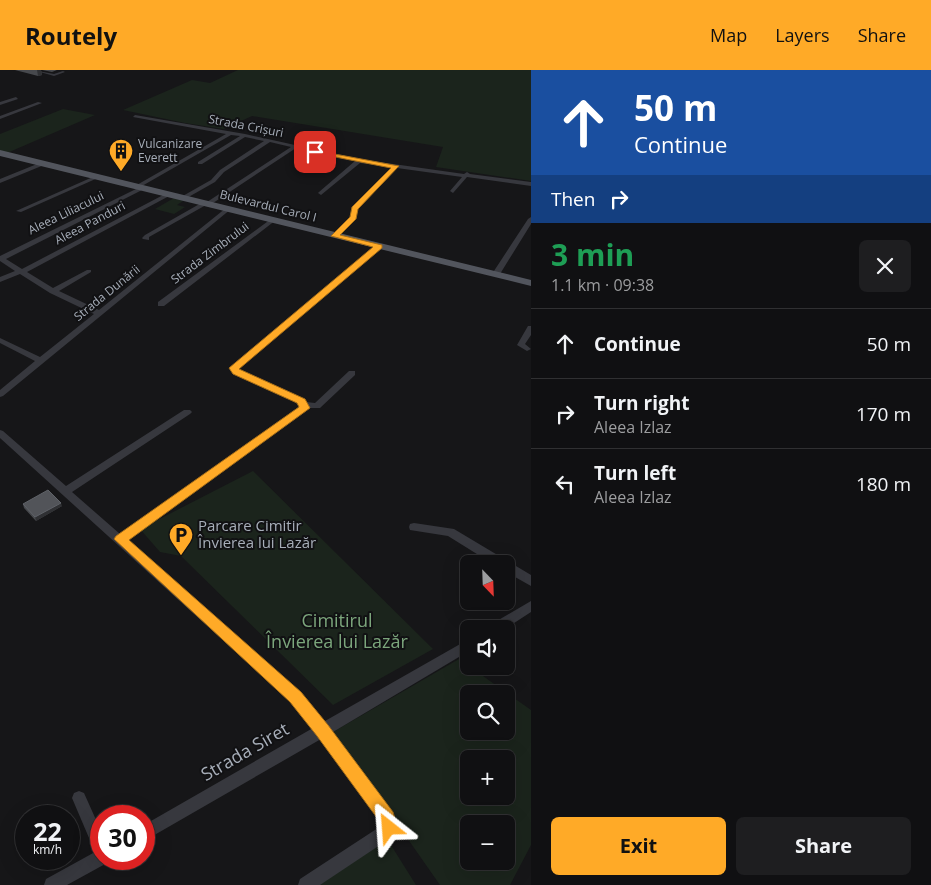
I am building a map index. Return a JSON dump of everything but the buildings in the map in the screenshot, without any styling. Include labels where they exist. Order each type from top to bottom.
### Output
[{"type":"main road","name":"Bulevardul Carol I","points":[[0,153],[531,283]]},
{"type":"street","points":[[35,70],[54,75],[63,72]]},
{"type":"street","points":[[0,104],[16,98]]},
{"type":"street","points":[[0,118],[40,103]]},
{"type":"street","name":"Strada Crișuri","points":[[135,116],[245,135],[359,161],[531,184]]},
{"type":"street","points":[[147,239],[145,238],[147,236],[206,203],[317,132]]},
{"type":"street","name":"Aleea Liliacului","points":[[0,259],[140,187],[230,133]]},
{"type":"street","points":[[200,163],[245,135]]},
{"type":"street","points":[[183,198],[269,140]]},
{"type":"street","points":[[321,193],[359,161]]},
{"type":"street","points":[[0,181],[42,164]]},
{"type":"street","points":[[335,236],[354,217],[355,208],[396,166]]},
{"type":"street","points":[[453,192],[467,174]]},
{"type":"street","points":[[19,211],[97,177]]},
{"type":"street","name":"Aleea Panduri","points":[[0,280],[21,272],[169,194]]},
{"type":"street","name":"Strada Dunării","points":[[0,394],[228,209]]},
{"type":"street","points":[[496,274],[531,219]]},
{"type":"street","name":"Strada Zimbrului","points":[[160,304],[273,220]]},
{"type":"street","points":[[352,373],[317,406],[304,404],[236,372],[234,368],[379,246]]},
{"type":"street","points":[[0,259],[53,291],[100,313]]},
{"type":"street","points":[[53,291],[90,271]]},
{"type":"street","points":[[527,349],[521,345],[531,328]]},
{"type":"street","points":[[0,340],[41,361]]},
{"type":"street","points":[[121,539],[305,408],[304,404]]},
{"type":"street","points":[[66,490],[187,412]]},
{"type":"street","points":[[0,433],[121,539],[295,697],[323,730],[387,818],[389,828],[384,834],[306,885]]},
{"type":"street","points":[[414,528],[450,532],[488,555]]},
{"type":"street","points":[[515,571],[531,581]]},
{"type":"street","points":[[508,620],[531,606]]},
{"type":"street","name":"Strada Siret","points":[[155,827],[460,649]]},
{"type":"street","points":[[79,798],[90,823]]},
{"type":"street","points":[[52,885],[90,863]]},
{"type":"green space","points":[[238,70],[531,70],[531,181],[436,167],[443,147],[252,116],[224,129],[123,110],[192,80],[210,83]]},
{"type":"green space","points":[[63,109],[95,115],[7,153],[0,151],[0,134]]},
{"type":"green space","points":[[174,198],[183,201],[177,205],[185,207],[174,214],[155,209]]},
{"type":"green space","name":"Cimitirul Învierea lui Lazăr","points":[[253,471],[433,649],[333,705],[181,556],[160,552],[140,529]]},
{"type":"green space","points":[[459,659],[460,675],[482,675],[496,685],[460,685],[460,740],[515,740],[515,699],[531,710],[531,845],[510,885],[440,885],[333,732]]},
{"type":"green space","points":[[384,834],[416,885],[307,885]]},
{"type":"place","name":"Vulcanizare Everett","points":[[121,172]]},
{"type":"place","name":"Parcare Cimitir Învierea lui Lazăr","points":[[181,556]]},
{"type":"route","points":[[315,152],[396,166],[355,208],[354,217],[335,236],[379,246],[340,281],[234,368],[236,372],[301,401],[305,408],[121,539],[295,697],[323,730],[387,818],[389,828]]}]
